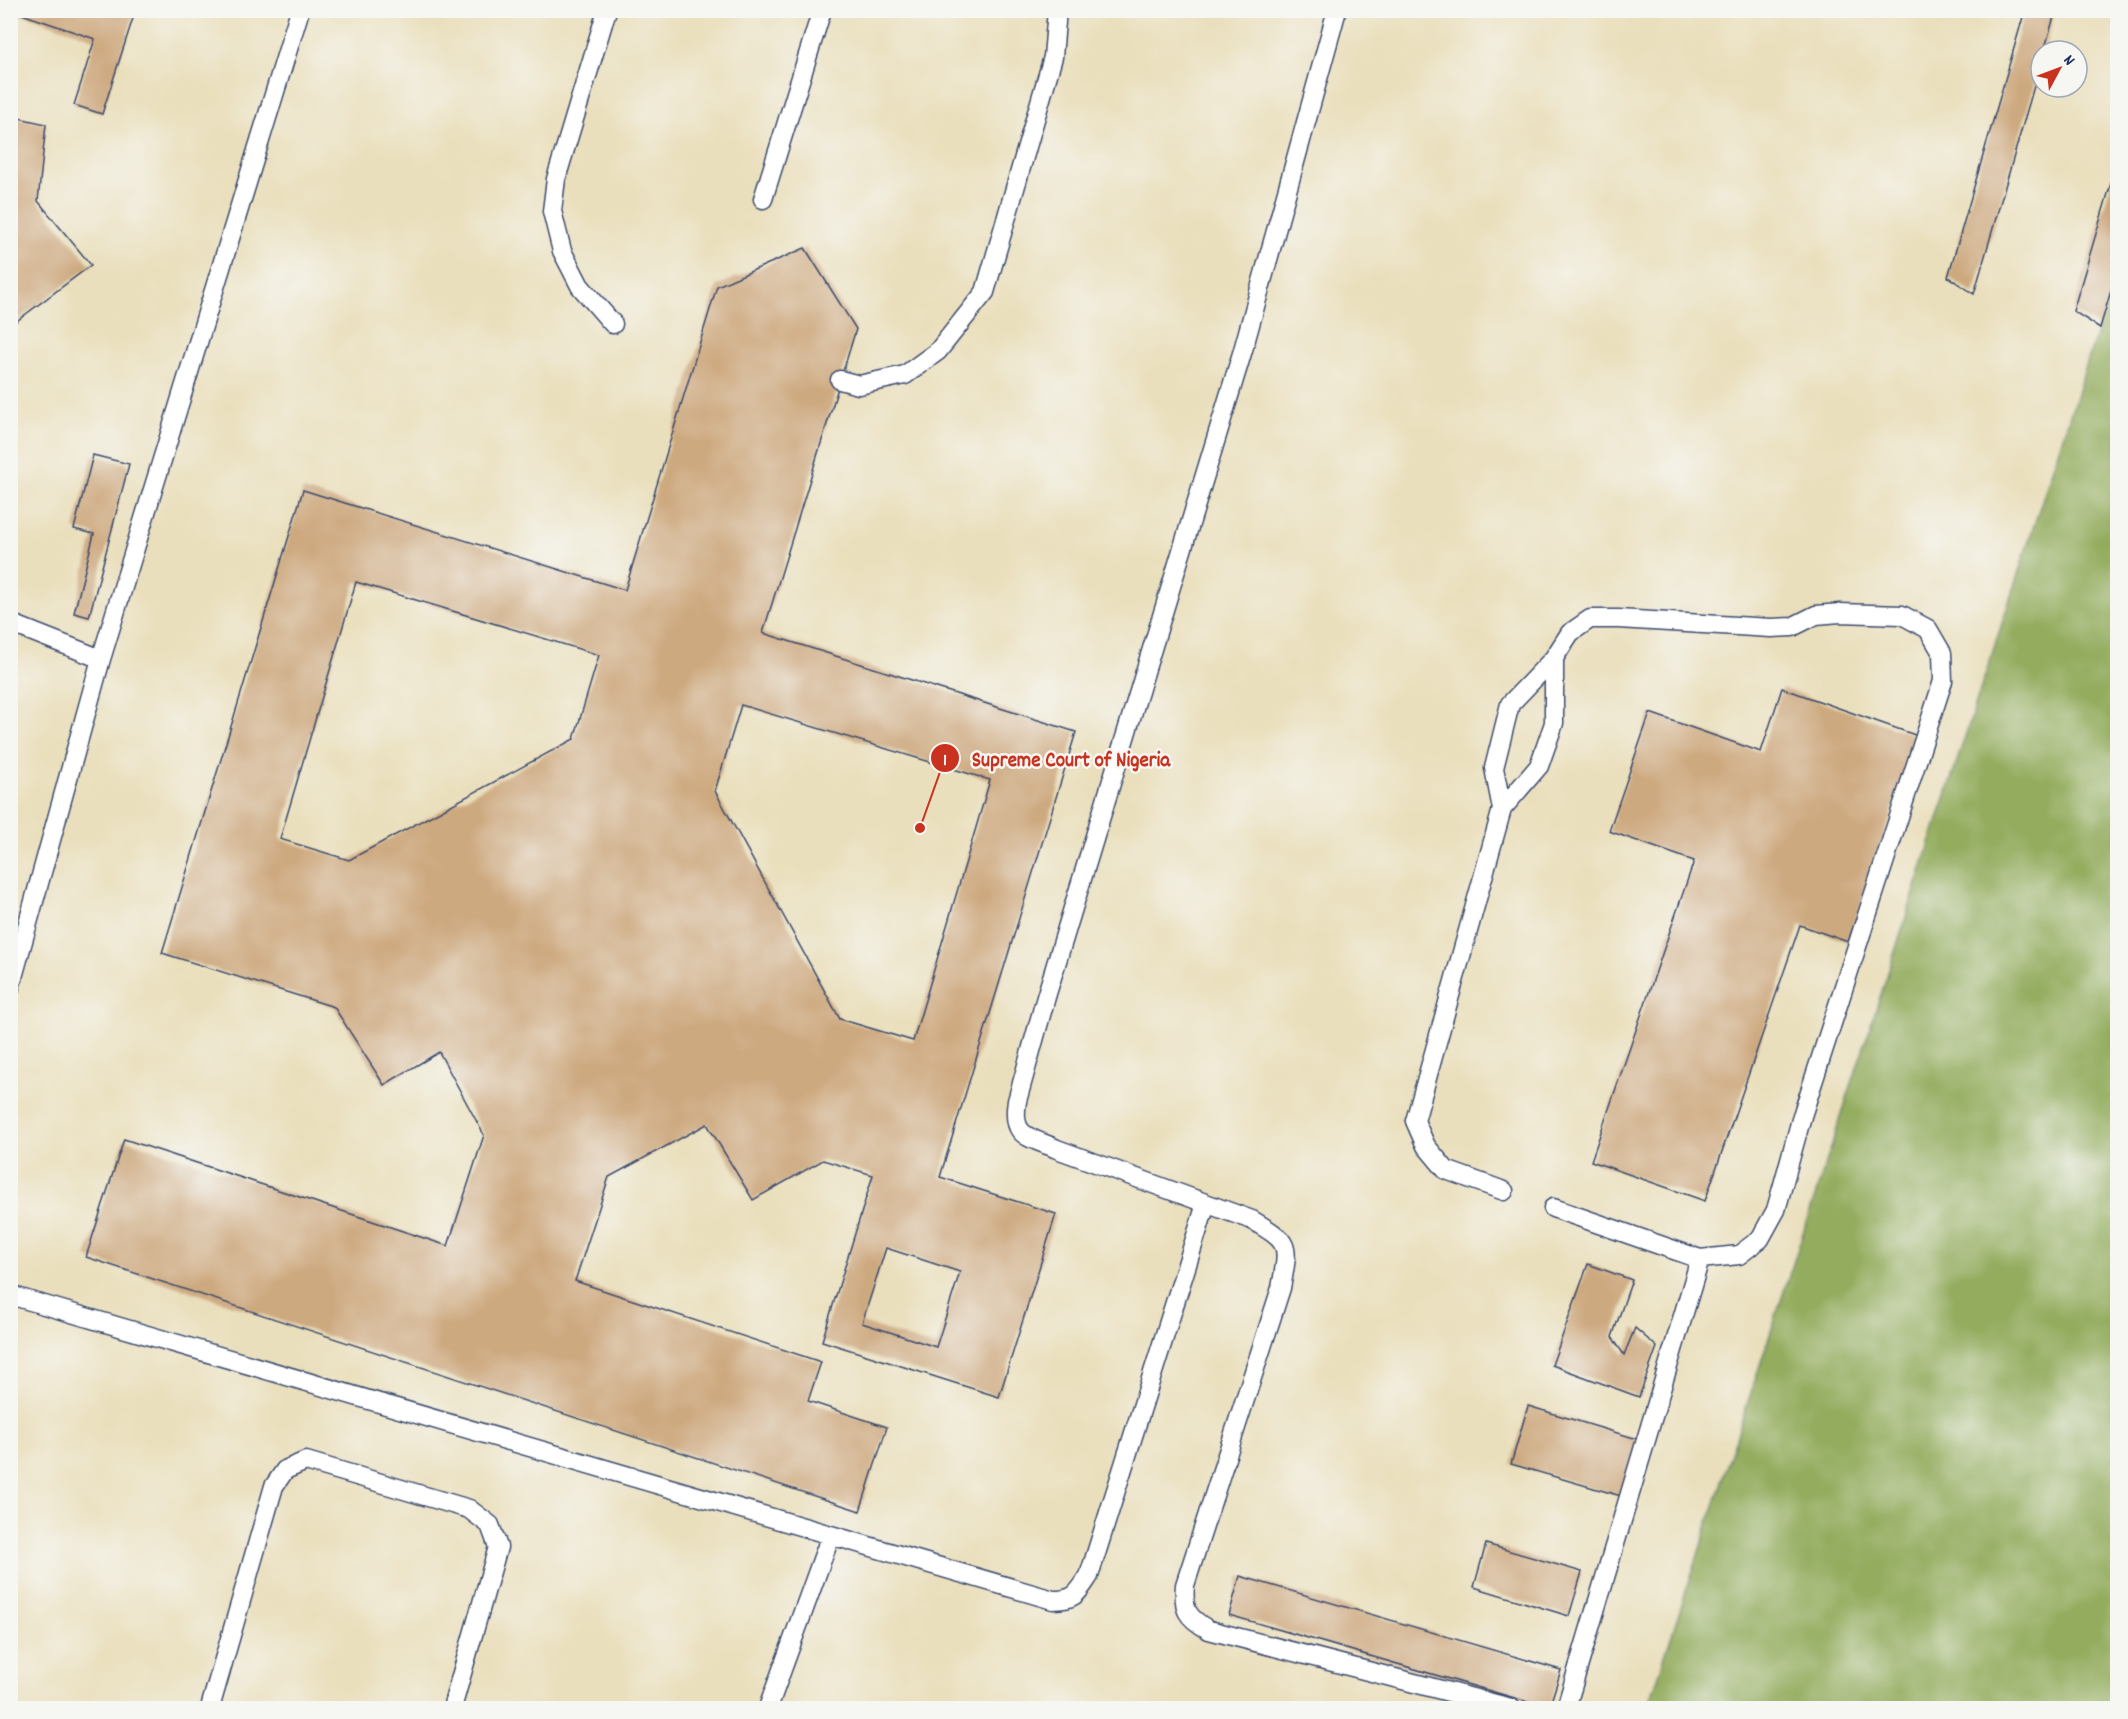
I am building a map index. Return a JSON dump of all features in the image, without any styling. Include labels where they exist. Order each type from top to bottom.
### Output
[{"type":"lane","points":[[10,988],[101,659],[300,10]]},
{"type":"lane","points":[[607,10],[556,179],[552,211],[561,251],[580,286],[613,324]]},
{"type":"lane","points":[[764,199],[822,10]]},
{"type":"lane","points":[[840,380],[859,385],[905,375],[938,351],[985,292],[1053,57],[1057,10]]},
{"type":"lane","points":[[1337,10],[1243,350],[1046,997],[1014,1118],[1018,1129],[1026,1136],[1252,1220],[1275,1233],[1287,1254],[1281,1288],[1185,1585],[1186,1612],[1197,1623],[1209,1630],[1511,1708]]},
{"type":"lane","points":[[1502,808],[1494,768],[1510,704],[1554,658],[1570,633],[1590,619],[1771,628],[1791,627],[1815,615],[1902,615],[1928,629],[1942,653],[1942,681],[1802,1116],[1776,1210],[1760,1239],[1739,1255],[1700,1259],[1553,1208]]},
{"type":"lane","points":[[10,623],[101,659]]},
{"type":"lane","points":[[1504,1191],[1446,1170],[1426,1146],[1415,1121],[1502,808],[1539,766],[1554,723],[1554,658]]},
{"type":"lane","points":[[10,1295],[1053,1600],[1068,1600],[1077,1594],[1089,1576],[1206,1204]]},
{"type":"lane","points":[[1566,1708],[1700,1259]]},
{"type":"lane","points":[[210,1708],[274,1486],[285,1470],[306,1461],[469,1509],[490,1525],[498,1547],[452,1708]]},
{"type":"lane","points":[[768,1708],[831,1535]]},
{"type":"lane","points":[[10,1707],[16,1708]]},
{"type":"green space","points":[[2117,271],[2117,1708],[1648,1708]]},
{"type":"building","points":[[10,10],[129,10],[135,12],[102,114],[74,105],[95,39]]},
{"type":"building","points":[[2025,10],[2056,10],[2048,39],[2029,39],[2030,99],[1974,294],[1948,277]]},
{"type":"building","points":[[10,116],[46,124],[38,201],[91,265],[10,326]]},
{"type":"building","points":[[2118,160],[2118,267],[2100,328],[2073,311]]},
{"type":"building","points":[[805,248],[856,329],[763,633],[1076,732],[940,1177],[1056,1214],[999,1397],[822,1341],[873,1175],[823,1160],[753,1200],[707,1124],[609,1177],[575,1281],[821,1362],[808,1401],[887,1427],[860,1511],[86,1257],[124,1139],[448,1246],[484,1135],[439,1052],[384,1085],[334,1007],[162,953],[303,490],[625,590],[717,286]],"holes":[[[356,582],[599,655],[574,739],[349,860],[280,839]],[[741,705],[990,780],[913,1041],[840,1019],[715,791]],[[886,1248],[960,1272],[936,1347],[862,1323]]]},
{"type":"building","points":[[93,455],[129,464],[89,617],[74,613],[94,534],[74,529]]},
{"type":"building","points":[[1782,688],[1918,736],[1848,942],[1800,925],[1705,1201],[1591,1161],[1694,861],[1609,831],[1650,713],[1761,752]]},
{"type":"building","points":[[1588,1264],[1632,1280],[1612,1337],[1624,1355],[1635,1328],[1657,1347],[1639,1397],[1552,1365]]},
{"type":"building","points":[[1528,1406],[1644,1441],[1628,1498],[1511,1464]]},
{"type":"building","points":[[1486,1544],[1582,1572],[1569,1616],[1474,1587]]},
{"type":"building","points":[[1240,1576],[1561,1670],[1549,1708],[1229,1615]]},
{"type":"place","name":"Supreme Court of Nigeria","points":[[920,828]]}]
